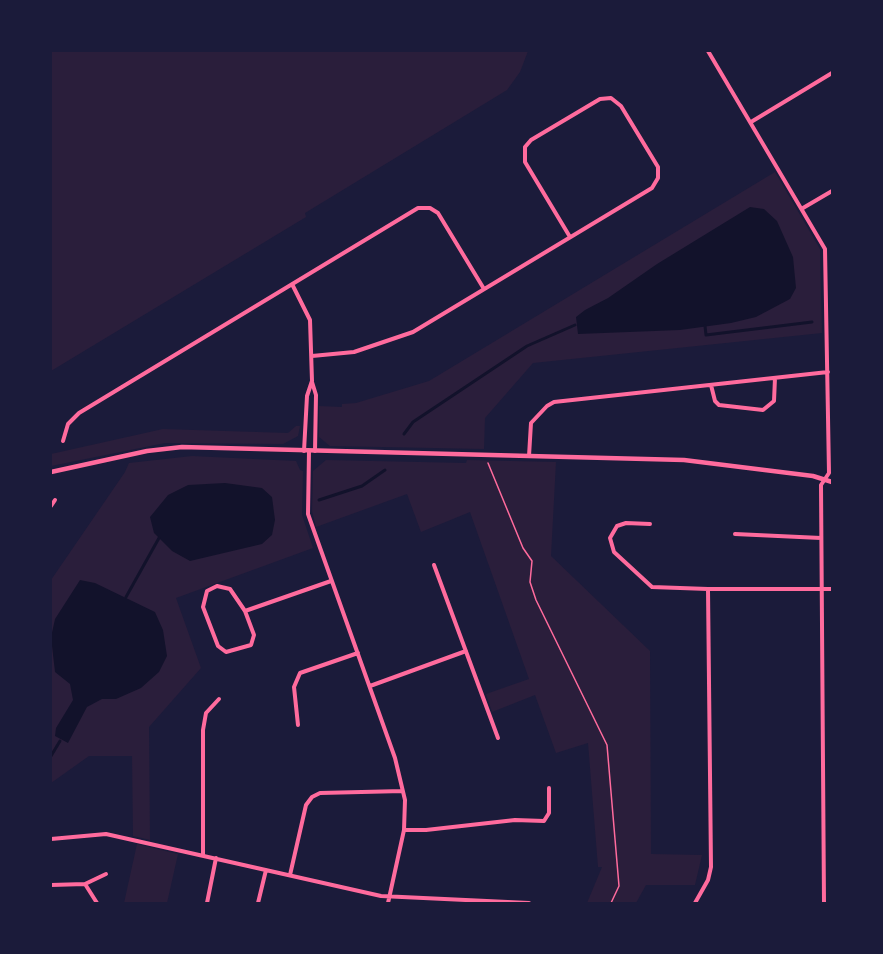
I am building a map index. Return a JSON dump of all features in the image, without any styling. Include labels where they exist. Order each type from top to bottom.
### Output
[{"type":"street","points":[[708,51],[803,208],[825,249],[829,289],[830,394],[829,473],[821,485],[824,903]]},
{"type":"street","points":[[751,122],[832,72]]},
{"type":"street","points":[[312,356],[342,355],[413,332],[651,188],[658,178],[658,167],[621,106],[611,98],[600,99],[531,140],[524,152],[525,162],[570,237]]},
{"type":"street","points":[[803,208],[832,190]]},
{"type":"street","points":[[63,441],[68,424],[79,413],[418,208],[426,207],[438,213],[484,289]]},
{"type":"street","points":[[292,284],[310,320],[312,381],[316,395],[309,451]]},
{"type":"street","points":[[529,456],[530,426],[551,402],[828,372]]},
{"type":"street","points":[[711,385],[715,401],[719,405],[763,410],[774,401],[775,378]]},
{"type":"street","points":[[312,381],[307,396],[308,514],[395,758],[406,810],[404,830],[388,903]]},
{"type":"street","points":[[51,471],[147,451],[182,447],[684,460],[832,482]]},
{"type":"street","points":[[51,506],[55,500]]},
{"type":"street","points":[[650,524],[626,523],[617,526],[610,538],[614,552],[652,587],[832,589]]},
{"type":"street","points":[[735,534],[821,538]]},
{"type":"street","points":[[434,565],[498,738]]},
{"type":"street","points":[[245,611],[331,581]]},
{"type":"street","points":[[218,586],[230,589],[245,611],[254,634],[254,642],[231,651],[220,650],[203,607],[204,594],[218,586]]},
{"type":"street","points":[[695,903],[708,880],[711,867],[708,589]]},
{"type":"street","points":[[370,686],[466,651]]},
{"type":"street","points":[[298,725],[294,687],[300,673],[358,653]]},
{"type":"street","points":[[203,856],[203,730],[206,713],[219,699]]},
{"type":"street","points":[[404,830],[426,830],[515,820],[544,821],[549,813],[549,788]]},
{"type":"street","points":[[290,875],[306,804],[312,797],[320,793],[402,791]]},
{"type":"street","points":[[51,839],[106,834],[390,897],[436,901],[529,903]]},
{"type":"street","points":[[207,903],[216,858]]},
{"type":"street","points":[[258,903],[266,870]]},
{"type":"street","points":[[51,885],[85,884],[106,874]]},
{"type":"street","points":[[85,884],[97,903]]},
{"type":"path","points":[[487,462],[523,548],[532,561],[530,582],[536,600],[607,746],[619,886],[611,903]]},
{"type":"shaded area","points":[[51,51],[528,51],[520,72],[507,90],[305,213],[306,217],[51,371]]},
{"type":"shaded area","points":[[775,172],[820,249],[822,333],[533,363],[485,418],[484,449],[330,446],[319,437],[319,406],[342,407],[342,404],[356,403],[429,381]]},
{"type":"shaded area","points":[[750,207],[764,209],[777,221],[793,257],[796,288],[790,299],[756,317],[731,323],[680,330],[578,334],[576,317],[585,310],[608,298],[657,264]]},
{"type":"shaded area","points":[[296,426],[300,426],[298,436],[283,444],[165,443],[51,466],[51,454],[163,429],[288,433]]},
{"type":"shaded area","points":[[192,456],[296,461],[300,470],[303,471],[302,515],[313,548],[176,598],[201,668],[149,727],[150,840],[133,836],[132,756],[89,756],[51,783],[51,580],[129,463]]},
{"type":"shaded area","points":[[326,460],[556,462],[551,556],[650,651],[651,854],[702,855],[695,885],[646,885],[636,903],[587,903],[602,867],[598,867],[588,743],[556,753],[535,695],[492,712],[486,694],[529,679],[470,512],[421,532],[407,494],[316,527],[312,511],[313,471]]},
{"type":"shaded area","points":[[225,483],[262,488],[272,497],[275,520],[272,535],[262,544],[190,561],[172,551],[154,533],[150,517],[168,495],[188,485]]},
{"type":"shaded area","points":[[80,580],[95,583],[155,612],[163,630],[167,656],[159,672],[141,688],[116,699],[102,699],[87,707],[68,743],[55,736],[56,728],[73,700],[70,684],[55,672],[51,637],[55,619]]},
{"type":"shaded area","points":[[137,844],[178,854],[167,903],[124,903]]},
{"type":"waterway","points":[[705,326],[706,335],[812,322]]},
{"type":"waterway","points":[[404,434],[413,422],[527,346],[575,325]]},
{"type":"waterway","points":[[319,500],[362,486],[385,470]]},
{"type":"waterway","points":[[126,597],[159,538]]},
{"type":"waterway","points":[[51,756],[60,741]]}]
